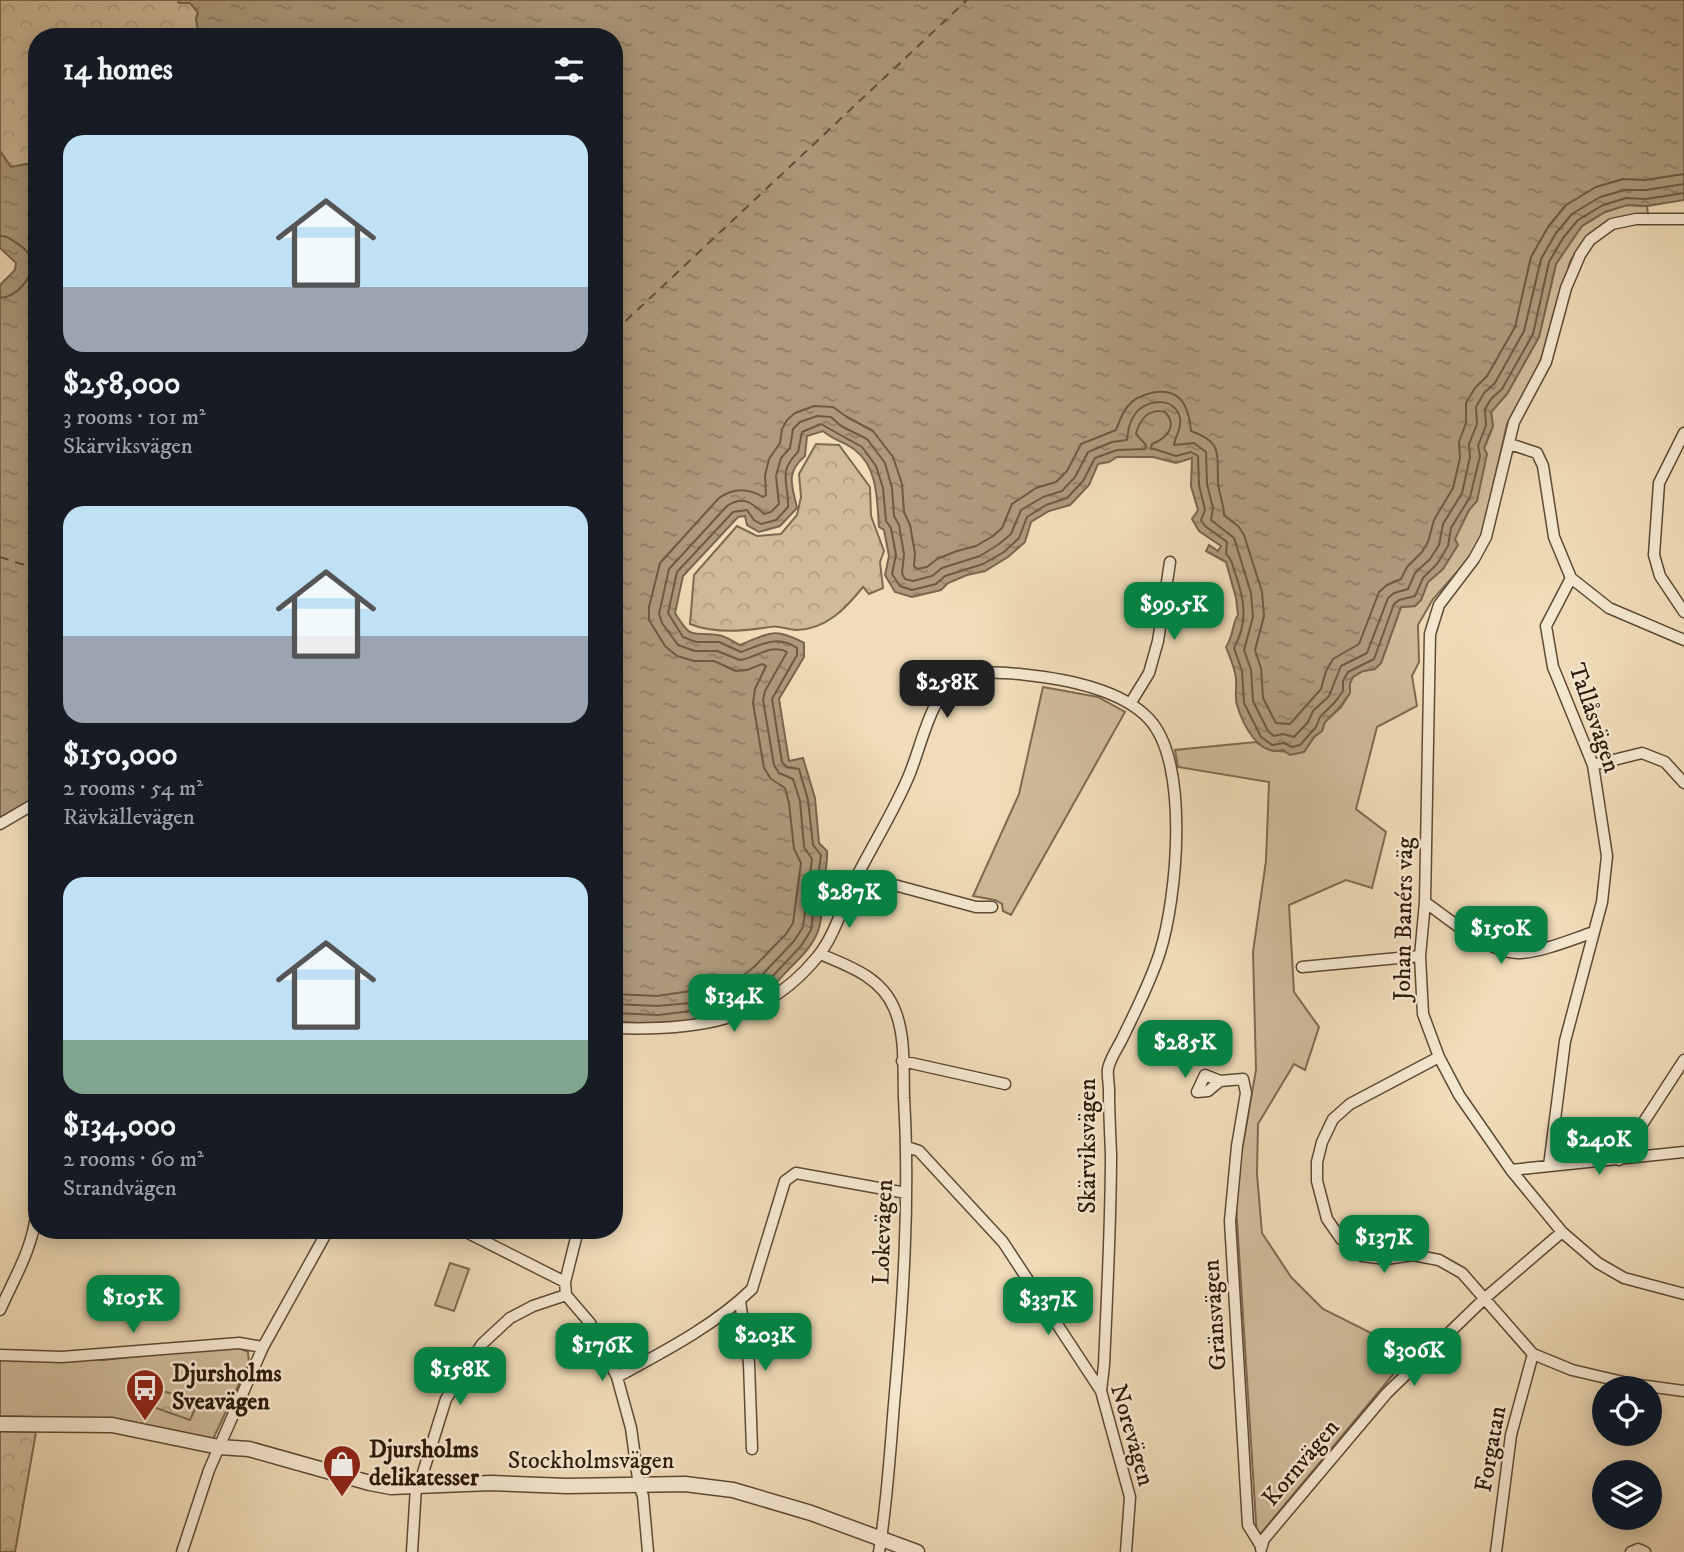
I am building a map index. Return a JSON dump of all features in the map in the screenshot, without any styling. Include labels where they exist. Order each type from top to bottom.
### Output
[{"type":"street","name":"Johan Banérs väg","points":[[1684,219],[1636,219],[1612,224],[1590,240],[1573,267],[1546,362],[1514,422],[1486,537],[1474,559],[1439,605],[1430,634],[1425,902],[1420,956],[1423,1014],[1439,1057],[1459,1095],[1511,1170],[1562,1232],[1598,1263],[1624,1278],[1684,1294]]},
{"type":"street","points":[[1684,433],[1659,483],[1654,555],[1660,576],[1684,612]]},
{"type":"street","points":[[1510,444],[1537,453],[1543,466],[1554,537],[1571,578],[1609,608],[1684,640]]},
{"type":"street","points":[[1130,705],[1149,673],[1158,641],[1170,562]]},
{"type":"street","name":"Tallåsvägen","points":[[1549,1166],[1565,1041],[1602,902],[1607,856],[1593,765],[1553,667],[1546,626],[1571,578]]},
{"type":"street","name":"Skärviksvägen","points":[[820,954],[857,875],[908,778],[938,700],[954,681],[970,672],[994,671],[1086,685],[1107,692],[1130,705],[1148,719],[1159,734],[1169,757],[1177,822],[1174,878],[1160,952],[1108,1068],[1111,1155],[1101,1391]]},
{"type":"street","points":[[1593,765],[1642,753],[1665,762],[1684,783]]},
{"type":"street","points":[[0,824],[28,808]]},
{"type":"street","points":[[857,875],[976,906],[992,907]]},
{"type":"street","points":[[1425,902],[1468,933],[1499,950],[1518,953],[1537,950],[1594,932]]},
{"type":"street","points":[[623,1028],[662,1030],[729,1019],[773,999],[820,954]]},
{"type":"street","name":"Lokevägen","points":[[820,954],[869,976],[887,995],[895,1010],[902,1061],[907,1147],[900,1335],[880,1546]]},
{"type":"street","points":[[1302,967],[1420,956]]},
{"type":"street","points":[[1439,1057],[1350,1104],[1333,1119],[1322,1142],[1317,1162],[1317,1181],[1327,1219],[1341,1239],[1362,1256],[1386,1259],[1413,1255],[1439,1260],[1462,1273],[1533,1354],[1572,1370],[1684,1391]]},
{"type":"street","points":[[1619,1160],[1684,1060]]},
{"type":"street","points":[[902,1061],[1005,1084]]},
{"type":"street","name":"Gränsvägen","points":[[1220,1081],[1243,1079],[1246,1093],[1237,1146],[1230,1221],[1248,1525],[1261,1549]]},
{"type":"street","name":"Norevägen","points":[[907,1147],[919,1151],[1003,1242],[1101,1391],[1130,1497],[1126,1552]]},
{"type":"street","points":[[1511,1170],[1684,1152]]},
{"type":"street","points":[[617,1377],[669,1349],[740,1301],[752,1289],[788,1177],[796,1173],[906,1192]]},
{"type":"street","name":"Kornvägen","points":[[1261,1549],[1264,1539],[1387,1393],[1484,1299],[1562,1232]]},
{"type":"street","points":[[0,1310],[30,1239]]},
{"type":"street","points":[[181,1552],[219,1447],[263,1347],[323,1239]]},
{"type":"street","points":[[480,1239],[565,1282]]},
{"type":"street","points":[[576,1239],[565,1282],[566,1295],[590,1323],[617,1377],[631,1428],[639,1486],[643,1496],[648,1552]]},
{"type":"street","points":[[412,1552],[416,1487],[421,1479],[446,1399],[482,1344],[510,1318],[533,1306],[566,1295]]},
{"type":"street","points":[[740,1301],[749,1363],[752,1449]]},
{"type":"street","points":[[0,1355],[62,1357],[239,1343],[263,1347]]},
{"type":"street","name":"Forgatan","points":[[1496,1552],[1511,1435],[1533,1354]]},
{"type":"street","name":"Stockholmsvägen","points":[[0,1424],[112,1425],[219,1447],[249,1449],[370,1483],[391,1486],[491,1483],[639,1486],[685,1484],[733,1490],[811,1513],[880,1546],[916,1552]]},
{"type":"street","points":[[1631,1552],[1639,1549],[1645,1552]]},
{"type":"green space","points":[[0,0],[178,0],[179,3],[190,3],[198,12],[198,28],[28,28],[28,164],[11,167],[0,151]]},
{"type":"green space","points":[[1627,205],[1647,206],[1648,215],[1620,219],[1581,244],[1570,262],[1551,335],[1536,372],[1507,424],[1482,535],[1473,554],[1433,599],[1418,625],[1419,662],[1412,676],[1417,706],[1377,727],[1356,809],[1386,832],[1372,888],[1346,880],[1289,905],[1294,992],[1319,1027],[1305,1070],[1294,1064],[1258,1124],[1257,1174],[1262,1233],[1291,1277],[1323,1309],[1411,1353],[1257,1538],[1235,1189],[1256,1070],[1253,952],[1266,861],[1269,782],[1178,767],[1175,750],[1256,742],[1273,750],[1304,752],[1314,737],[1322,731],[1325,722],[1341,707],[1350,693],[1353,677],[1363,671],[1375,669],[1381,663],[1401,607],[1415,606],[1421,600],[1428,582],[1443,569],[1457,531],[1477,500],[1484,449],[1493,426],[1491,412],[1507,394],[1539,337],[1556,264],[1582,226],[1605,212]]},
{"type":"green space","points":[[816,444],[839,445],[870,487],[871,516],[884,551],[880,562],[883,588],[869,594],[863,587],[835,616],[808,629],[773,627],[719,630],[690,624],[694,575],[737,526],[757,536],[781,534],[797,515],[801,497],[799,474]]},
{"type":"green space","points":[[1043,687],[1098,697],[1125,712],[1011,915],[1003,911],[1002,904],[995,900],[973,896],[1019,794]]},
{"type":"green space","points":[[450,1263],[469,1269],[454,1311],[435,1305]]},
{"type":"green space","points":[[233,1345],[248,1352],[249,1363],[213,1439],[115,1419],[0,1416],[0,1360],[104,1360]]},
{"type":"green space","points":[[140,1386],[199,1400],[190,1420],[136,1401],[129,1391]]},
{"type":"green space","points":[[0,1431],[36,1432],[15,1552],[0,1552]]},
{"type":"water","points":[[178,0],[1684,0],[1684,200],[1647,206],[1627,205],[1605,212],[1582,226],[1556,264],[1539,337],[1507,394],[1491,412],[1493,426],[1484,448],[1487,454],[1477,501],[1469,510],[1455,539],[1458,545],[1443,569],[1428,582],[1421,600],[1415,606],[1401,607],[1381,663],[1375,669],[1363,671],[1353,677],[1350,693],[1304,752],[1290,755],[1283,750],[1267,749],[1253,738],[1240,713],[1236,701],[1236,677],[1226,647],[1238,615],[1236,598],[1226,562],[1206,551],[1209,545],[1218,551],[1221,546],[1199,531],[1192,519],[1198,510],[1191,486],[1192,458],[1176,463],[1153,457],[1117,457],[1098,464],[1089,485],[1070,505],[1049,511],[1031,522],[1025,542],[1008,557],[985,571],[948,583],[941,590],[912,597],[895,592],[885,575],[889,556],[884,530],[879,527],[875,485],[863,457],[823,431],[807,436],[805,456],[792,474],[797,508],[780,526],[759,532],[747,525],[745,516],[738,517],[683,576],[675,613],[689,632],[721,636],[740,645],[758,637],[779,633],[804,643],[804,657],[779,699],[789,761],[803,758],[815,798],[819,843],[827,851],[820,926],[803,954],[758,999],[722,1014],[703,1018],[665,1023],[629,1022],[623,1021],[623,28],[198,28],[198,12],[190,3],[179,3]]},
{"type":"water","points":[[0,151],[11,167],[28,164],[28,801],[0,818],[0,285],[15,270],[16,263],[0,248]]},
{"type":"ferry route","points":[[623,324],[967,0]]},
{"type":"ferry route","points":[[0,557],[28,566]]},
{"type":"place","name":"Djursholms Sveavägen","points":[[145,1422]]},
{"type":"place","name":"Djursholms delikatesser","points":[[342,1498]]}]
